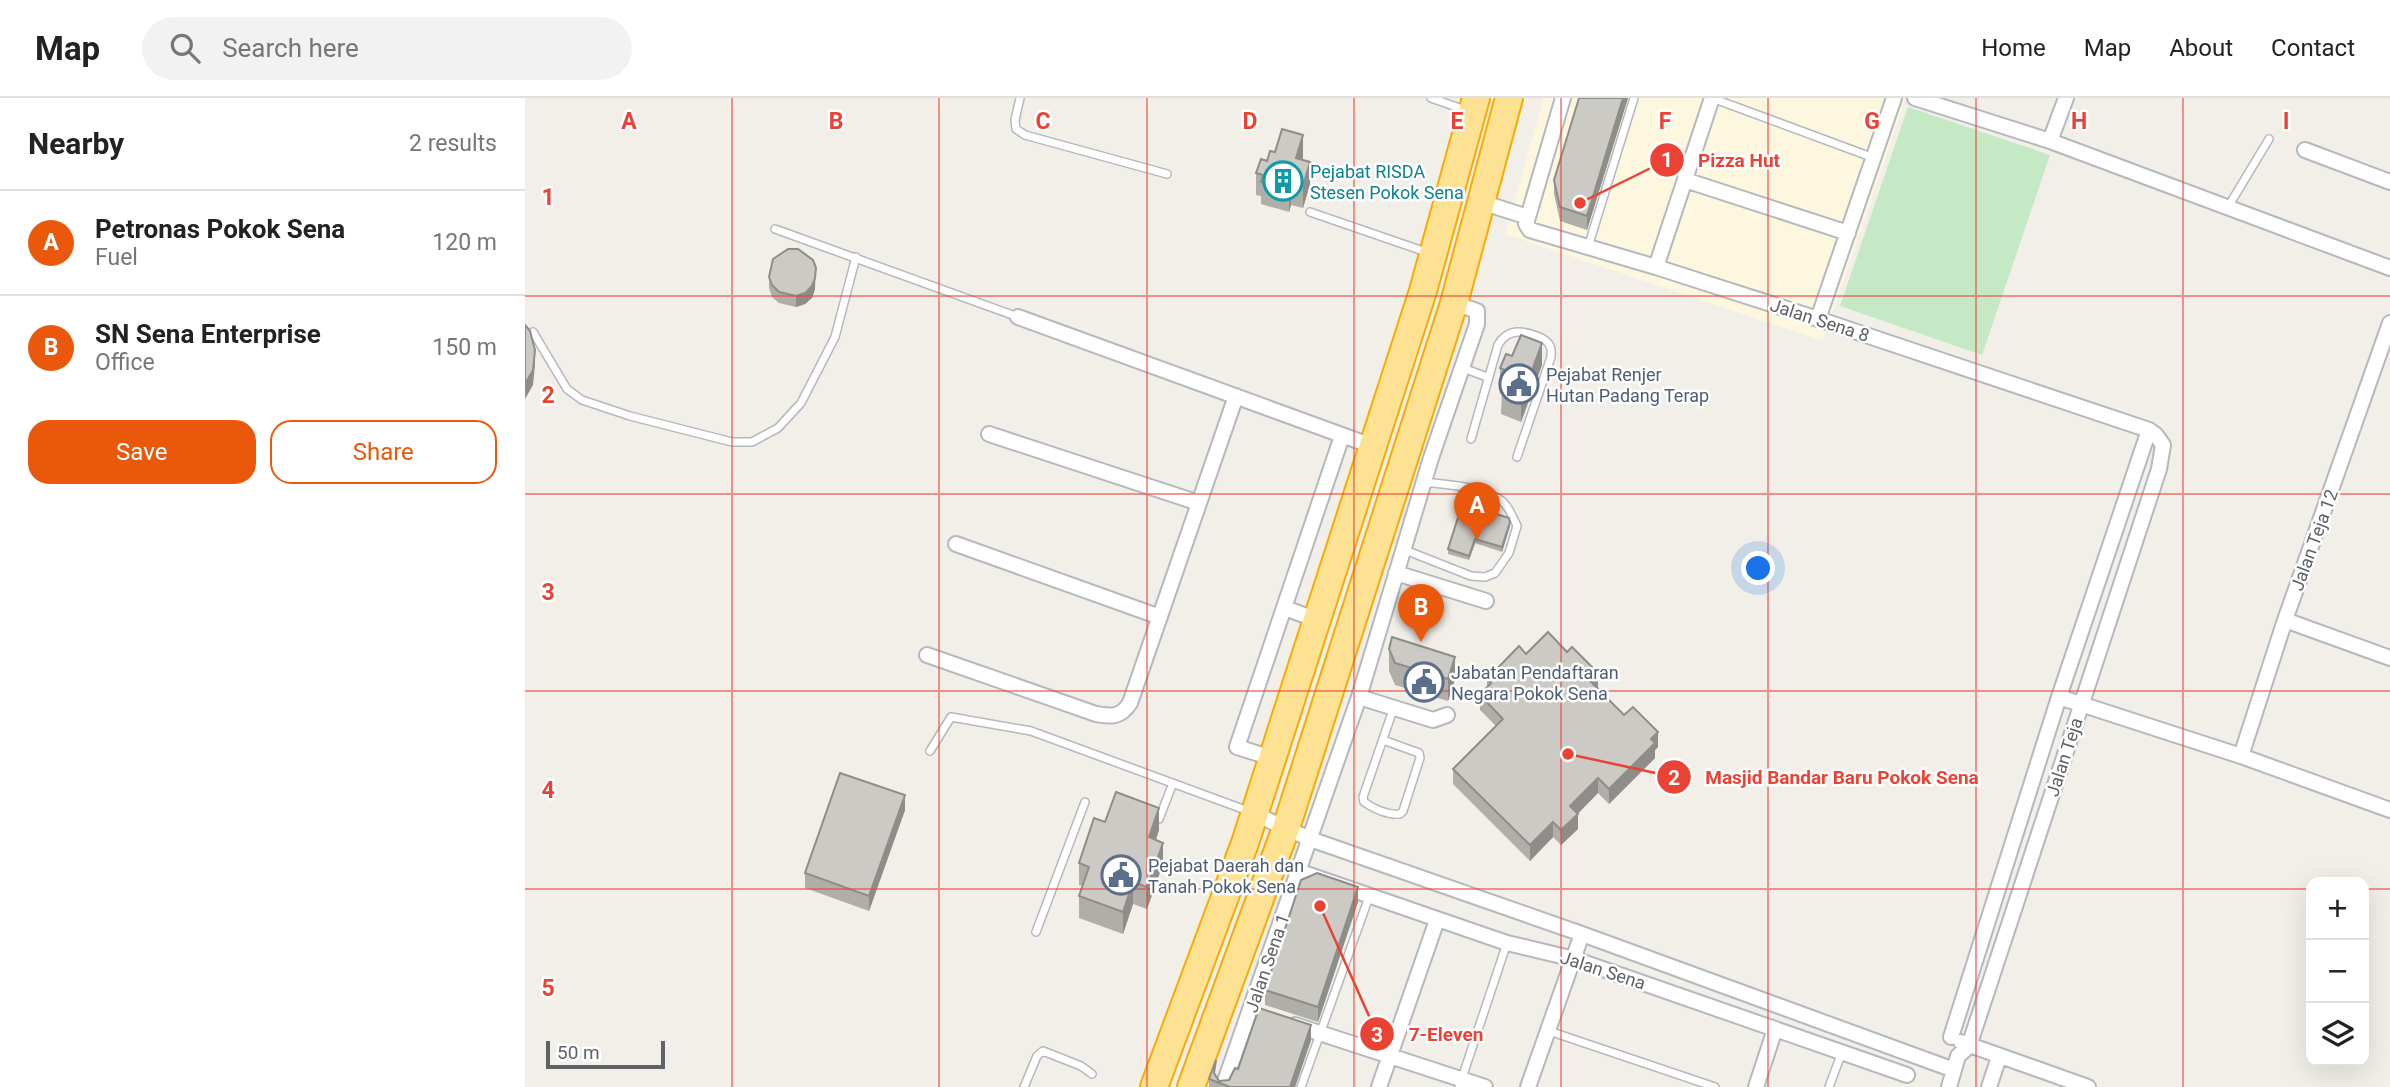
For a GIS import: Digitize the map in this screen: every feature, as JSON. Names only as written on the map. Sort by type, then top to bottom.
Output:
[{"type":"highway","points":[[1191,1087],[1298,834],[1376,541],[1454,303],[1509,98]]},
{"type":"highway","points":[[1154,1087],[1255,814],[1423,291],[1474,105]]},
{"type":"street","points":[[1481,201],[1528,217],[1563,98]]},
{"type":"street","points":[[1656,267],[1712,98]]},
{"type":"street","points":[[1818,319],[1894,98]]},
{"type":"street","points":[[1916,98],[2050,141],[2390,268]]},
{"type":"street","points":[[2050,141],[2066,98]]},
{"type":"street","points":[[2305,150],[2390,182]]},
{"type":"street","points":[[1685,180],[1848,233]]},
{"type":"street","name":"Jalan Sena 8","points":[[1528,217],[1526,224],[1530,230],[1818,319],[2149,430]]},
{"type":"street","points":[[1376,541],[1405,550],[1424,482],[1479,318],[1473,309],[1454,303]]},
{"type":"street","points":[[1019,317],[1372,446]]},
{"type":"street","name":"Jalan Teja 12","points":[[2241,757],[2285,620],[2390,323]]},
{"type":"street","points":[[927,655],[1096,713],[1111,717],[1119,715],[1130,703],[1236,396]]},
{"type":"street","name":"Jalan Teja","points":[[1948,1087],[1961,1057],[2082,705],[2159,468],[2164,449],[2161,440],[2149,430],[2059,697],[1951,1037],[1961,1057]]},
{"type":"street","points":[[989,434],[1199,503]]},
{"type":"street","points":[[1272,758],[1237,747],[1342,436]]},
{"type":"street","points":[[1397,475],[1424,482]]},
{"type":"street","points":[[956,544],[1160,617]]},
{"type":"street","name":"Jalan Sena 1","points":[[1223,1087],[1256,1012],[1299,871],[1298,834],[1359,697],[1405,550]]},
{"type":"street","points":[[1396,573],[1486,601]]},
{"type":"street","points":[[1285,608],[1317,620]]},
{"type":"street","points":[[2285,620],[2390,658]]},
{"type":"street","points":[[1359,697],[1433,720],[1447,716]]},
{"type":"street","points":[[2059,697],[2390,810]]},
{"type":"street","points":[[1255,814],[1298,834],[1914,1054],[1999,1057],[2065,1083],[2088,1087]]},
{"type":"street","name":"Jalan Sena","points":[[1299,871],[1507,943],[1574,959],[1842,1052],[1905,1081]]},
{"type":"street","points":[[1380,1087],[1437,920]]},
{"type":"street","points":[[1528,1087],[1583,934]]},
{"type":"street","points":[[1285,1021],[1391,1055],[1460,1083],[1485,1087]]},
{"type":"street","points":[[1756,1087],[1775,1029]]},
{"type":"street","points":[[1905,1081],[1914,1054]]},
{"type":"street","points":[[1989,1087],[1999,1057]]},
{"type":"lane","points":[[1020,98],[1015,120],[1016,130],[1025,135],[1167,174]]},
{"type":"lane","points":[[1431,98],[1474,105]]},
{"type":"lane","points":[[1588,247],[1634,98]]},
{"type":"lane","points":[[1712,98],[1874,158]]},
{"type":"lane","points":[[2227,208],[2269,139]]},
{"type":"lane","points":[[1310,212],[1433,254]]},
{"type":"lane","points":[[775,229],[1019,317]]},
{"type":"lane","points":[[533,332],[567,389],[582,400],[630,416],[731,442],[752,442],[778,428],[801,403],[835,337],[856,257]]},
{"type":"lane","points":[[1471,439],[1487,377],[1502,337],[1512,332],[1532,334],[1545,340],[1550,346],[1551,357],[1517,457]]},
{"type":"lane","points":[[1463,368],[1487,377]]},
{"type":"lane","points":[[1405,550],[1471,576],[1485,577],[1495,573],[1509,553],[1517,526],[1504,502],[1493,495],[1424,482]]},
{"type":"lane","points":[[1383,740],[1419,753],[1420,758],[1400,814],[1390,814],[1364,802],[1363,797],[1394,707]]},
{"type":"lane","points":[[930,751],[951,717],[1031,731],[1255,814]]},
{"type":"lane","points":[[1159,819],[1173,783]]},
{"type":"lane","points":[[1036,932],[1085,802]]},
{"type":"lane","points":[[1301,1087],[1369,897]]},
{"type":"lane","points":[[1460,1083],[1507,943]]},
{"type":"lane","points":[[1549,1031],[1715,1087]]},
{"type":"lane","points":[[1024,1087],[1037,1056],[1042,1051],[1081,1066],[1091,1074]]},
{"type":"lane","points":[[1829,1087],[1842,1052]]},
{"type":"shaded area","points":[[1544,98],[1906,98],[1823,341],[1505,234]]},
{"type":"green space","points":[[1908,107],[2050,155],[1982,355],[1840,306]]},
{"type":"building","points":[[1579,98],[1623,98],[1587,216],[1560,207],[1554,180]]},
{"type":"building","points":[[1282,129],[1303,135],[1296,158],[1310,162],[1303,186],[1291,183],[1289,190],[1261,182],[1263,175],[1256,173],[1261,159],[1267,161],[1270,151],[1275,152]]},
{"type":"building","points":[[788,249],[798,249],[813,260],[816,268],[812,286],[805,293],[796,296],[779,292],[769,277],[773,259]]},
{"type":"building","points":[[525,325],[530,331],[535,350],[533,370],[525,384]]},
{"type":"building","points":[[1521,335],[1542,343],[1521,400],[1501,392],[1509,372],[1500,368],[1506,354],[1512,356]]},
{"type":"building","points":[[1467,489],[1489,495],[1484,510],[1509,518],[1502,547],[1475,539],[1469,556],[1448,549]]},
{"type":"building","points":[[1548,632],[1567,652],[1572,647],[1598,673],[1590,681],[1624,715],[1633,707],[1658,732],[1651,739],[1655,743],[1609,789],[1598,778],[1570,806],[1578,814],[1561,830],[1553,822],[1530,845],[1453,769],[1503,719],[1480,695],[1491,683],[1487,679],[1519,646],[1526,654]]},
{"type":"building","points":[[1392,637],[1455,657],[1448,679],[1395,663],[1389,649]]},
{"type":"building","points":[[840,773],[905,795],[869,896],[805,873]]},
{"type":"building","name":"Pejabat Daerah dan Tanah Pokok Sena","points":[[1116,792],[1159,808],[1149,837],[1163,843],[1147,887],[1133,882],[1123,912],[1079,896],[1089,867],[1079,863],[1094,818],[1105,822]]},
{"type":"building","points":[[1317,873],[1358,887],[1318,1007],[1265,990],[1301,880]]},
{"type":"building","points":[[1259,1008],[1311,1025],[1290,1087],[1230,1087],[1209,1079],[1216,1060],[1214,1073],[1219,1081],[1229,1080],[1235,1068],[1238,1069]]},
{"type":"place","name":"Pejabat RISDA Stesen Pokok Sena","points":[[1283,181]]},
{"type":"place","name":"Pizza Hut","points":[[1580,203]]},
{"type":"place","name":"Pejabat Renjer Hutan Padang Terap","points":[[1519,384]]},
{"type":"place","name":"Petronas Pokok Sena","points":[[1477,540]]},
{"type":"place","name":"SN Sena Enterprise","points":[[1421,642]]},
{"type":"place","name":"Jabatan Pendaftaran Negara Pokok Sena","points":[[1424,682]]},
{"type":"place","name":"Masjid Bandar Baru Pokok Sena","points":[[1568,754]]},
{"type":"place","name":"Pejabat Daerah dan Tanah Pokok Sena","points":[[1121,875]]},
{"type":"place","name":"7-Eleven","points":[[1320,906]]}]
